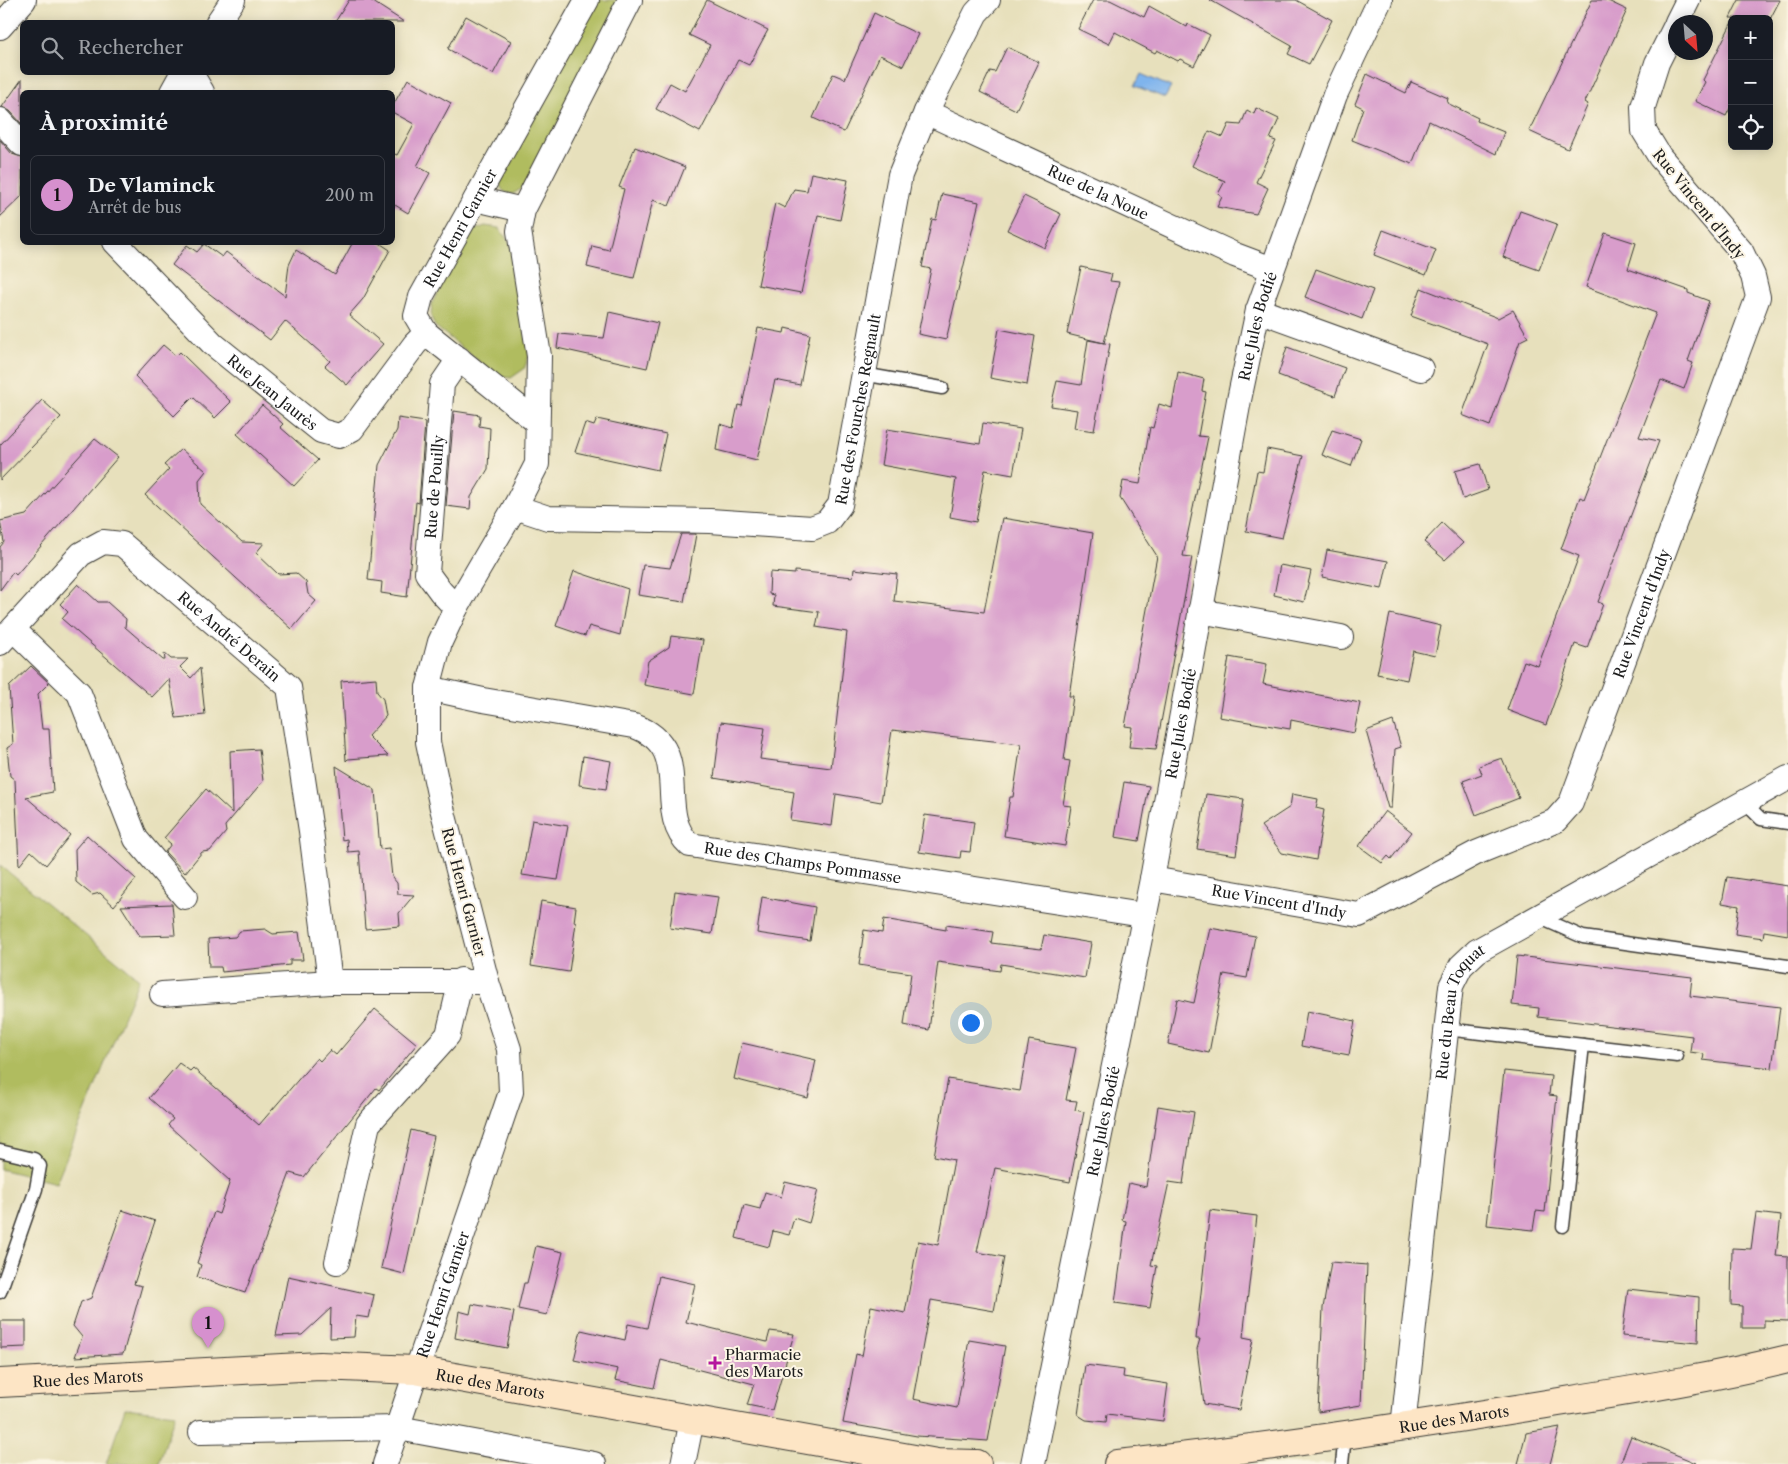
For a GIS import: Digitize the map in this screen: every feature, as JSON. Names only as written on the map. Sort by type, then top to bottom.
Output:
[{"type":"main road","name":"Rue des Marots","points":[[1118,1464],[1217,1453],[1403,1427],[1624,1392],[1788,1359]]},
{"type":"main road","name":"Rue des Marots","points":[[0,1383],[320,1366],[415,1370],[692,1420],[887,1459],[977,1464]]},
{"type":"street","points":[[0,26],[24,0]]},
{"type":"street","points":[[219,20],[233,0]]},
{"type":"street","name":"Rue Henri Garnier","points":[[537,422],[426,333],[416,316],[421,297],[587,0]]},
{"type":"street","name":"Rue Henri Garnier","points":[[385,1464],[415,1370],[511,1092],[509,1049],[487,982],[442,808],[428,742],[428,688],[440,642],[456,608],[515,507],[537,464],[539,356],[518,231],[523,210],[630,0]]},
{"type":"street","name":"Rue des Fourches Regnault","points":[[515,507],[548,518],[710,521],[812,528],[827,522],[840,505],[900,175],[926,112],[976,13],[988,0]]},
{"type":"street","name":"Rue Jules Bodié","points":[[1033,1464],[1152,879],[1200,611],[1258,310],[1335,95],[1380,0]]},
{"type":"street","name":"Rue Vincent d'Indy","points":[[1680,15],[1688,0]]},
{"type":"street","name":"Rue Vincent d'Indy","points":[[1152,879],[1359,915],[1476,853],[1555,821],[1571,803],[1758,297],[1753,276],[1741,251],[1660,157],[1644,131],[1643,106],[1657,63],[1668,40]]},
{"type":"street","points":[[173,90],[181,75]]},
{"type":"street","points":[[192,75],[201,90]]},
{"type":"street","name":"Rue de la Noue","points":[[926,112],[1226,251],[1272,269]]},
{"type":"street","points":[[0,120],[20,142]]},
{"type":"street","points":[[476,199],[523,210]]},
{"type":"street","name":"Rue Jean Jaurès","points":[[118,245],[213,344],[321,431],[339,436],[352,429],[415,344],[426,333]]},
{"type":"street","points":[[1258,310],[1421,369]]},
{"type":"street","name":"Rue de Pouilly","points":[[456,608],[427,573],[442,384],[458,359]]},
{"type":"street","name":"Rue André Derain","points":[[185,897],[136,838],[79,693],[7,636],[81,554],[103,542],[122,544],[289,687],[311,831],[330,982]]},
{"type":"street","points":[[1200,611],[1340,637]]},
{"type":"street","name":"Rue des Champs Pommasse","points":[[428,688],[483,700],[634,726],[650,732],[662,744],[668,756],[676,825],[682,838],[690,845],[1144,915]]},
{"type":"street","name":"Rue du Beau Toquat","points":[[1403,1427],[1451,986],[1461,966],[1477,950],[1788,778]]},
{"type":"street","points":[[337,1262],[368,1124],[448,1035],[461,980]]},
{"type":"street","points":[[162,994],[330,982],[461,980],[487,982]]},
{"type":"street","points":[[683,1464],[692,1420]]},
{"type":"street","points":[[201,1432],[398,1428],[594,1464]]},
{"type":"lane","points":[[863,374],[942,388]]},
{"type":"lane","points":[[1744,802],[1761,819],[1788,822]]},
{"type":"lane","points":[[1538,917],[1583,937],[1788,966]]},
{"type":"lane","points":[[1446,1029],[1677,1056]]},
{"type":"lane","points":[[1563,1226],[1583,1045]]},
{"type":"lane","points":[[0,1151],[34,1159],[40,1166],[36,1189],[0,1292]]},
{"type":"lane","points":[[1342,1464],[1345,1435]]},
{"type":"green space","points":[[595,0],[623,0],[524,187],[513,194],[505,192],[501,188],[500,182]]},
{"type":"green space","points":[[485,226],[499,228],[510,243],[529,356],[524,369],[511,378],[497,376],[435,326],[431,317],[432,303],[467,237],[472,231]]},
{"type":"green space","points":[[0,865],[139,979],[56,1183],[0,1169]]},
{"type":"green space","points":[[125,1408],[175,1414],[159,1464],[106,1464]]},
{"type":"water","points":[[1141,74],[1171,87],[1165,98],[1135,86]]},
{"type":"building","points":[[349,0],[370,0],[404,22],[395,22],[395,20],[336,20]]},
{"type":"building","points":[[707,0],[768,30],[749,65],[738,60],[700,132],[656,109],[670,83],[685,91],[710,45],[689,35]]},
{"type":"building","points":[[1093,0],[1110,0],[1144,17],[1149,6],[1187,27],[1188,24],[1210,35],[1194,66],[1180,59],[1178,61],[1157,50],[1155,53],[1115,32],[1109,44],[1078,29]]},
{"type":"building","points":[[1210,0],[1296,0],[1332,20],[1309,64],[1288,54],[1292,46]]},
{"type":"building","points":[[1592,0],[1606,0],[1627,10],[1585,102],[1588,104],[1568,149],[1529,131]]},
{"type":"building","points":[[1739,0],[1780,0],[1772,15],[1732,15]]},
{"type":"building","points":[[874,13],[918,34],[903,66],[880,55],[844,132],[813,118],[833,74],[845,79]]},
{"type":"building","points":[[466,16],[511,41],[493,74],[448,49]]},
{"type":"building","points":[[1728,30],[1728,112],[1726,116],[1695,101],[1705,82],[1703,80]]},
{"type":"building","points":[[1007,47],[1039,62],[1016,110],[980,92],[990,71],[995,72]]},
{"type":"building","points":[[1367,74],[1406,93],[1411,82],[1448,98],[1447,103],[1478,118],[1477,121],[1504,132],[1496,154],[1429,121],[1412,164],[1352,140],[1363,108],[1355,104]]},
{"type":"building","points":[[22,79],[20,122],[10,111],[2,107]]},
{"type":"building","points":[[408,79],[451,103],[417,166],[430,173],[408,213],[395,205],[395,154],[397,155],[414,124],[395,114],[395,102]]},
{"type":"building","points":[[1256,108],[1279,119],[1270,139],[1276,141],[1256,182],[1268,188],[1256,214],[1217,207],[1222,197],[1218,194],[1225,181],[1192,166],[1209,131],[1223,137],[1229,124],[1241,125],[1247,110],[1254,114]]},
{"type":"building","points":[[0,140],[12,154],[20,156],[20,198],[0,217]]},
{"type":"building","points":[[635,147],[685,167],[669,206],[653,200],[634,278],[587,267],[592,246],[609,250],[624,189],[619,187]]},
{"type":"building","points":[[811,173],[848,180],[840,220],[818,215],[801,293],[758,285],[775,203],[785,208],[794,189],[807,191]]},
{"type":"building","points":[[942,194],[979,202],[946,340],[918,334],[931,269],[922,267],[932,219],[936,220]]},
{"type":"building","points":[[1024,196],[1061,214],[1045,248],[1007,230]]},
{"type":"building","points":[[1520,211],[1557,224],[1539,270],[1503,257]]},
{"type":"building","points":[[1383,230],[1436,250],[1426,275],[1374,255]]},
{"type":"building","points":[[1605,233],[1636,243],[1628,269],[1688,290],[1688,293],[1709,301],[1688,361],[1693,363],[1684,389],[1661,380],[1639,437],[1659,441],[1598,602],[1603,604],[1587,648],[1575,644],[1546,725],[1507,710],[1524,661],[1538,666],[1579,556],[1561,549],[1580,497],[1584,499],[1656,313],[1586,287]]},
{"type":"building","points":[[187,245],[197,252],[205,245],[222,257],[226,252],[285,296],[289,265],[296,250],[335,275],[351,245],[382,245],[390,250],[363,299],[349,315],[383,344],[347,385],[325,366],[330,361],[285,321],[270,340],[172,265]]},
{"type":"building","points":[[1081,267],[1112,274],[1110,281],[1119,282],[1104,343],[1067,334]]},
{"type":"building","points":[[1316,269],[1373,290],[1362,319],[1305,297]]},
{"type":"building","points":[[1421,288],[1498,318],[1513,310],[1528,337],[1520,341],[1490,426],[1462,415],[1488,344],[1411,316]]},
{"type":"building","points":[[609,312],[658,323],[647,368],[557,348],[559,334],[604,338]]},
{"type":"building","points":[[758,328],[784,333],[785,328],[810,334],[800,385],[775,380],[757,460],[716,450],[720,424],[733,428],[738,405],[742,406]]},
{"type":"building","points":[[999,329],[1035,336],[1027,385],[990,378]]},
{"type":"building","points":[[1088,340],[1110,344],[1094,431],[1074,428],[1077,410],[1051,406],[1057,381],[1081,385]]},
{"type":"building","points":[[163,345],[176,356],[180,352],[231,402],[215,418],[193,397],[174,416],[135,376]]},
{"type":"building","points":[[1287,347],[1345,368],[1335,396],[1278,375]]},
{"type":"building","points":[[1178,372],[1204,379],[1202,391],[1206,392],[1198,436],[1208,437],[1183,556],[1192,557],[1156,749],[1129,747],[1132,727],[1125,726],[1157,556],[1120,498],[1123,481],[1140,484],[1150,427],[1153,428],[1159,404],[1172,408]]},
{"type":"building","points":[[42,400],[61,417],[0,480],[0,445]]},
{"type":"building","points":[[262,405],[283,424],[280,427],[318,460],[294,486],[237,434]]},
{"type":"building","points":[[454,411],[480,415],[479,426],[490,428],[488,469],[471,497],[470,509],[446,506]]},
{"type":"building","points":[[398,418],[425,422],[419,503],[416,502],[407,597],[381,593],[382,582],[368,580],[379,465],[397,430]]},
{"type":"building","points":[[597,419],[666,434],[658,470],[575,452],[585,423],[594,426]]},
{"type":"building","points":[[983,423],[1021,429],[1013,475],[985,470],[976,522],[950,517],[956,479],[881,465],[887,429],[980,444]]},
{"type":"building","points":[[1332,430],[1361,439],[1351,466],[1322,455]]},
{"type":"building","points":[[95,439],[118,457],[16,575],[13,572],[0,590],[0,547],[4,542],[0,521],[26,515]]},
{"type":"building","points":[[181,449],[206,471],[199,480],[200,504],[242,542],[264,543],[256,553],[278,574],[296,573],[306,582],[308,594],[316,601],[292,629],[145,495],[169,469],[164,465]]},
{"type":"building","points":[[1267,449],[1303,456],[1282,538],[1246,531],[1257,471],[1263,472]]},
{"type":"building","points":[[1480,464],[1488,490],[1463,499],[1455,471]]},
{"type":"building","points":[[1002,518],[1093,533],[1069,696],[1073,696],[1064,760],[1070,761],[1063,805],[1071,806],[1065,846],[1004,836],[1010,797],[1013,797],[1021,744],[892,730],[881,802],[836,794],[832,826],[790,820],[794,792],[714,778],[721,722],[765,728],[760,759],[831,768],[847,632],[816,627],[819,612],[773,606],[774,595],[769,594],[770,572],[795,574],[795,571],[853,577],[854,569],[897,574],[894,601],[984,612]]},
{"type":"building","points":[[1442,523],[1463,543],[1445,560],[1424,542]]},
{"type":"building","points":[[681,534],[696,534],[684,602],[638,595],[643,565],[670,568]]},
{"type":"building","points":[[1327,550],[1388,561],[1382,589],[1322,577]]},
{"type":"building","points":[[1280,565],[1311,571],[1304,602],[1274,595]]},
{"type":"building","points":[[574,571],[628,589],[620,635],[589,626],[585,636],[556,626]]},
{"type":"building","points":[[78,584],[98,602],[107,602],[126,619],[125,627],[163,660],[165,660],[164,653],[171,659],[188,659],[180,667],[191,678],[200,668],[205,715],[176,718],[169,679],[152,697],[62,619],[68,612],[60,604]]},
{"type":"building","points":[[1390,614],[1441,626],[1435,656],[1413,651],[1407,680],[1377,674]]},
{"type":"building","points":[[671,636],[703,640],[694,694],[644,685],[648,661],[669,647]]},
{"type":"building","points":[[1229,657],[1267,664],[1263,684],[1360,703],[1354,733],[1291,720],[1290,729],[1219,717]]},
{"type":"building","points":[[31,666],[49,683],[38,694],[42,729],[49,729],[53,792],[26,797],[70,835],[46,865],[31,851],[19,866],[15,780],[10,776],[7,748],[13,744],[9,687]]},
{"type":"building","points":[[376,678],[377,692],[383,699],[386,716],[368,736],[388,756],[348,759],[346,761],[341,681]]},
{"type":"building","points":[[1393,721],[1401,747],[1395,749],[1391,808],[1388,808],[1366,731]]},
{"type":"building","points":[[259,749],[263,781],[225,826],[226,832],[210,851],[202,852],[185,873],[165,852],[171,844],[164,838],[206,789],[232,813],[230,751]]},
{"type":"building","points":[[583,756],[611,761],[606,789],[579,785]]},
{"type":"building","points":[[1502,758],[1519,798],[1476,815],[1463,781],[1482,774],[1479,766]]},
{"type":"building","points":[[336,766],[375,790],[380,849],[389,848],[392,877],[397,883],[398,894],[414,895],[399,913],[400,926],[365,929],[359,851],[348,852],[347,839],[342,840]]},
{"type":"building","points":[[1124,782],[1149,786],[1139,841],[1115,837]]},
{"type":"building","points":[[1206,794],[1244,799],[1236,855],[1197,849]]},
{"type":"building","points":[[1292,794],[1318,799],[1316,808],[1324,810],[1316,860],[1282,853],[1261,826],[1290,807]]},
{"type":"building","points":[[1385,811],[1412,832],[1391,859],[1388,856],[1382,863],[1359,846]]},
{"type":"building","points":[[925,815],[974,822],[970,852],[961,851],[960,858],[919,852]]},
{"type":"building","points":[[532,820],[568,826],[558,880],[522,875]]},
{"type":"building","points":[[87,835],[136,879],[114,906],[100,893],[92,895],[76,882],[75,849]]},
{"type":"building","points":[[1727,877],[1788,886],[1788,935],[1764,931],[1763,938],[1735,934],[1739,906],[1722,903]]},
{"type":"building","points":[[675,891],[718,897],[712,934],[670,928]]},
{"type":"building","points":[[762,897],[815,907],[810,941],[757,933]]},
{"type":"building","points":[[541,901],[576,907],[574,922],[576,923],[569,972],[531,966]]},
{"type":"building","points":[[172,904],[175,935],[140,936],[121,906]]},
{"type":"building","points":[[884,919],[946,930],[946,925],[993,932],[991,943],[1041,949],[1044,935],[1091,943],[1085,978],[1001,964],[1000,971],[938,962],[929,1030],[904,1025],[911,973],[859,965],[864,930],[882,933]]},
{"type":"building","points":[[1210,928],[1255,936],[1247,978],[1224,974],[1209,1053],[1168,1044],[1177,999],[1194,1003]]},
{"type":"building","points":[[265,929],[273,934],[299,932],[303,960],[290,960],[290,965],[222,972],[221,967],[209,967],[208,939],[235,937],[240,931]]},
{"type":"building","points":[[1517,956],[1692,977],[1690,996],[1780,1007],[1772,1068],[1703,1060],[1704,1054],[1690,1052],[1692,1036],[1538,1017],[1539,1008],[1512,1005]]},
{"type":"building","points":[[375,1009],[417,1044],[379,1090],[376,1088],[304,1177],[290,1173],[245,1293],[197,1277],[201,1265],[197,1263],[214,1212],[219,1214],[230,1181],[168,1125],[173,1119],[149,1098],[179,1063],[190,1071],[193,1068],[259,1125],[317,1058],[320,1061],[330,1050],[336,1055]]},
{"type":"building","points":[[1307,1011],[1355,1021],[1349,1055],[1301,1046]]},
{"type":"building","points":[[1029,1040],[1076,1048],[1066,1100],[1077,1101],[1075,1110],[1084,1112],[1070,1182],[995,1168],[977,1252],[1004,1257],[994,1311],[931,1300],[913,1399],[957,1408],[969,1340],[1005,1346],[988,1441],[917,1436],[843,1423],[856,1354],[862,1356],[871,1306],[905,1313],[918,1241],[938,1245],[954,1160],[934,1156],[948,1079],[1020,1091]]},
{"type":"building","points":[[742,1043],[816,1060],[808,1098],[734,1079]]},
{"type":"building","points":[[1504,1071],[1551,1076],[1549,1095],[1557,1096],[1545,1212],[1536,1211],[1533,1230],[1487,1225]]},
{"type":"building","points":[[1158,1106],[1194,1112],[1183,1184],[1169,1182],[1151,1265],[1157,1266],[1150,1308],[1115,1303],[1126,1221],[1122,1220],[1129,1183],[1146,1187]]},
{"type":"building","points":[[411,1130],[434,1136],[404,1274],[381,1268]]},
{"type":"building","points":[[785,1182],[818,1190],[809,1223],[794,1218],[789,1235],[773,1231],[769,1247],[736,1238],[744,1205],[760,1209],[765,1192],[781,1197]]},
{"type":"building","points":[[122,1210],[155,1221],[134,1284],[142,1286],[123,1354],[75,1357],[82,1337],[73,1326],[81,1302],[91,1298]]},
{"type":"building","points":[[1210,1210],[1257,1216],[1243,1337],[1253,1339],[1239,1410],[1204,1404],[1197,1349],[1200,1339],[1196,1339]]},
{"type":"building","points":[[1756,1213],[1781,1216],[1776,1256],[1788,1257],[1788,1321],[1764,1320],[1764,1328],[1742,1328],[1742,1306],[1731,1305],[1732,1248],[1751,1249]]},
{"type":"building","points":[[536,1246],[563,1252],[547,1315],[518,1309],[524,1283],[527,1283]]},
{"type":"building","points":[[1331,1262],[1367,1265],[1361,1405],[1318,1412],[1323,1308]]},
{"type":"building","points":[[288,1276],[374,1295],[369,1318],[356,1316],[354,1337],[330,1338],[331,1308],[302,1335],[276,1336]]},
{"type":"building","points":[[659,1276],[695,1284],[686,1322],[767,1342],[770,1331],[794,1334],[772,1410],[747,1405],[754,1384],[661,1360],[654,1388],[615,1380],[618,1369],[574,1360],[581,1330],[625,1340],[628,1324],[647,1328]]},
{"type":"building","points":[[1628,1289],[1699,1297],[1698,1343],[1622,1336]]},
{"type":"building","points":[[472,1304],[514,1312],[507,1348],[455,1338],[459,1311],[470,1314]]},
{"type":"building","points":[[1,1321],[26,1321],[26,1347],[1,1348]]},
{"type":"building","points":[[1085,1365],[1124,1370],[1123,1377],[1168,1384],[1163,1421],[1107,1414],[1106,1422],[1086,1420],[1078,1415]]},
{"type":"building","points":[[1560,1427],[1550,1464],[1518,1464],[1526,1433]]},
{"type":"building","points":[[1631,1436],[1696,1463],[1696,1464],[1620,1464]]},
{"type":"place","name":"De Vlaminck","points":[[208,1348]]},
{"type":"place","name":"Pharmacie des Marots","points":[[715,1363]]}]
